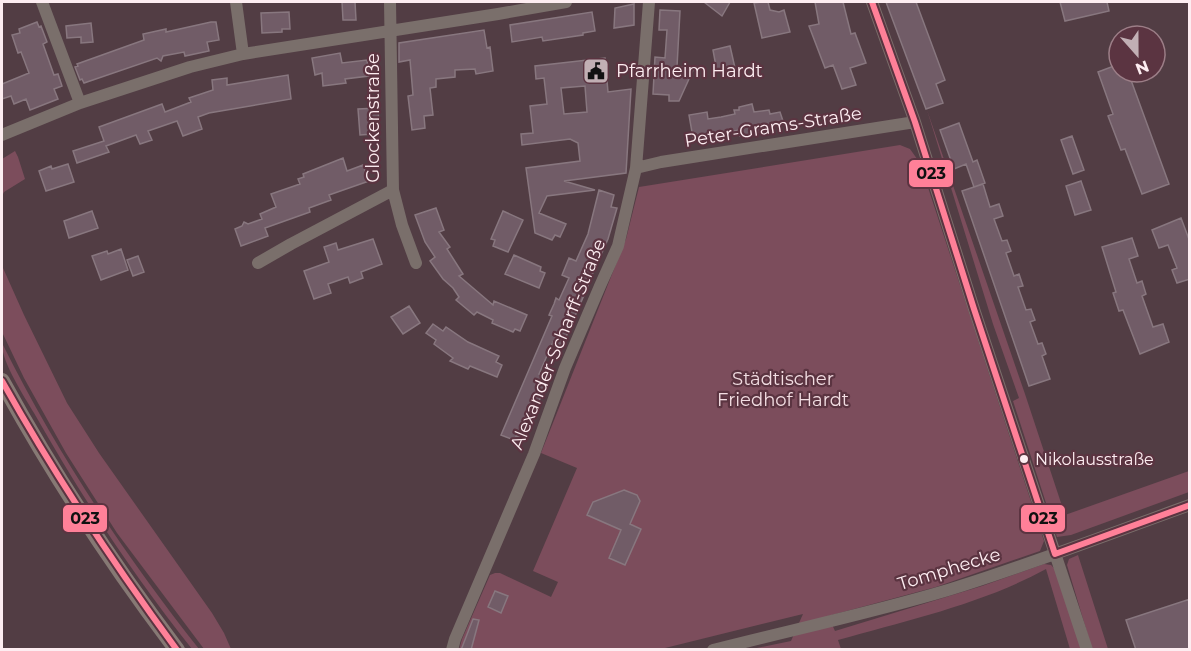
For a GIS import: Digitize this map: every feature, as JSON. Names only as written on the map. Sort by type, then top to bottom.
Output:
[{"type":"main road","points":[[2,381],[27,428],[79,510],[177,650]]},
{"type":"street","points":[[236,2],[243,54]]},
{"type":"street","name":"Glockenstraße","points":[[258,263],[393,190],[390,2]]},
{"type":"street","points":[[2,135],[80,103],[189,67],[243,54],[566,2]]},
{"type":"street","name":"Alexander-Scharff-Straße","points":[[452,650],[485,565],[534,454],[565,369],[618,246],[636,168],[649,2]]},
{"type":"street","points":[[872,2],[915,122],[974,309],[1087,650]]},
{"type":"street","points":[[44,7],[80,103]]},
{"type":"street","name":"Peter-Grams-Straße","points":[[636,168],[661,162],[915,122]]},
{"type":"street","points":[[393,190],[402,225],[416,263]]},
{"type":"street","name":"Tomphecke","points":[[713,650],[947,590],[1190,505]]},
{"type":"green space","points":[[927,110],[1065,515],[1189,471],[1189,492],[1071,535],[1057,537],[1013,401],[1019,398],[993,324]]},
{"type":"green space","name":"Städtischer Friedhof Hardt","points":[[900,145],[910,149],[920,163],[1044,541],[1040,551],[936,587],[828,616],[835,631],[982,586],[1044,564],[1051,565],[1056,570],[1081,649],[1070,649],[1046,569],[971,602],[838,640],[841,649],[752,649],[791,641],[803,614],[661,649],[459,650],[490,575],[500,573],[551,597],[558,582],[533,571],[577,468],[541,453],[626,239],[639,187]]},
{"type":"green space","points":[[15,151],[25,179],[4,192],[2,196],[2,159]]},
{"type":"green space","points":[[2,260],[3,268],[24,315],[67,403],[99,453],[212,613],[231,649],[204,649],[117,533],[66,453],[24,378],[2,332]]},
{"type":"green space","points":[[2,343],[68,463],[144,576],[199,649],[192,649],[170,621],[128,564],[89,505],[14,378],[5,359]]},
{"type":"green space","points":[[1078,555],[1108,649],[1092,649],[1067,565],[1069,559]]},
{"type":"building","points":[[342,2],[355,2],[356,20],[343,20]]},
{"type":"building","points":[[704,2],[730,2],[722,16]]},
{"type":"building","points":[[768,2],[770,10],[779,12],[784,10],[790,32],[762,38],[754,3]]},
{"type":"building","points":[[815,2],[843,2],[851,34],[855,33],[866,63],[850,68],[856,85],[842,89],[833,65],[825,68],[809,26],[819,24]]},
{"type":"building","points":[[886,2],[916,2],[945,80],[936,84],[943,103],[926,109]]},
{"type":"building","points":[[1060,2],[1107,2],[1109,11],[1065,21]]},
{"type":"building","points":[[634,4],[634,25],[614,28],[615,8]]},
{"type":"building","points":[[660,10],[680,11],[677,67],[694,68],[679,101],[669,101],[669,95],[653,94],[655,57],[665,58],[667,30],[659,30]]},
{"type":"building","points":[[289,12],[290,29],[282,29],[282,32],[262,33],[261,13]]},
{"type":"building","points":[[592,12],[595,31],[543,41],[542,37],[512,42],[510,25]]},
{"type":"building","points":[[37,22],[47,42],[43,44],[54,75],[58,74],[62,86],[54,89],[58,99],[30,110],[26,99],[14,104],[11,96],[2,99],[2,84],[29,73],[21,52],[18,53],[12,35],[20,33],[19,29]]},
{"type":"building","points":[[216,22],[219,40],[207,42],[209,51],[185,56],[184,52],[163,56],[161,61],[157,58],[84,83],[82,79],[80,80],[75,67],[78,66],[77,64],[144,40],[143,34],[166,29],[166,32]]},
{"type":"building","points":[[91,23],[93,42],[81,43],[81,37],[67,38],[66,26]]},
{"type":"building","points":[[484,30],[487,48],[490,47],[493,71],[476,74],[475,69],[455,70],[455,77],[436,79],[436,87],[430,88],[433,115],[424,116],[425,128],[412,130],[408,96],[413,95],[410,60],[399,62],[399,43]]},
{"type":"building","points":[[730,46],[735,68],[717,72],[713,50]]},
{"type":"building","points":[[340,53],[342,63],[367,60],[369,76],[345,79],[346,83],[323,86],[322,73],[315,75],[312,58]]},
{"type":"building","points":[[605,58],[608,92],[631,89],[626,173],[564,181],[595,190],[547,196],[539,213],[566,224],[560,237],[555,235],[552,240],[535,233],[526,168],[580,161],[578,143],[570,139],[522,145],[521,134],[533,133],[530,106],[547,104],[544,78],[536,79],[535,66]],"holes":[[[585,86],[587,112],[564,114],[561,88]]]},
{"type":"building","points":[[1107,69],[1107,84],[1132,84],[1169,184],[1142,194],[1125,149],[1121,150],[1108,116],[1113,114],[1098,72]]},
{"type":"building","points":[[288,75],[291,99],[209,113],[198,117],[202,129],[183,136],[177,121],[148,131],[152,140],[140,144],[136,135],[106,146],[109,152],[77,163],[73,151],[104,141],[99,127],[162,104],[165,112],[191,102],[189,98],[213,90],[212,80],[227,78],[227,85]]},
{"type":"building","points":[[752,104],[754,112],[769,110],[770,114],[780,112],[784,124],[762,128],[763,132],[740,136],[739,130],[693,138],[689,115],[707,112],[708,119],[721,117],[735,114],[734,110],[739,110],[739,107]]},
{"type":"building","points":[[378,108],[379,126],[372,127],[373,134],[360,135],[358,109]]},
{"type":"building","points":[[959,123],[973,162],[977,160],[985,183],[974,187],[966,164],[954,169],[940,130]]},
{"type":"building","points":[[1072,136],[1084,170],[1073,174],[1061,140]]},
{"type":"building","points":[[343,158],[347,171],[363,165],[369,181],[329,195],[331,200],[309,208],[310,212],[265,228],[268,236],[241,246],[235,229],[242,226],[244,222],[248,224],[262,219],[260,214],[276,207],[271,194],[300,184],[298,179],[304,177],[303,174]]},
{"type":"building","points":[[68,164],[74,182],[46,191],[39,171],[51,166],[52,169]]},
{"type":"building","points":[[1081,181],[1091,210],[1075,215],[1066,186]]},
{"type":"building","points":[[983,184],[990,207],[999,204],[1003,216],[994,219],[1002,241],[1007,240],[1011,251],[1006,253],[1014,276],[1019,274],[1023,286],[1018,287],[1026,310],[1031,309],[1035,320],[1030,322],[1038,344],[1042,343],[1046,354],[1042,356],[1050,379],[1029,386],[962,191]]},
{"type":"building","points":[[599,190],[614,195],[611,207],[617,208],[608,239],[562,346],[553,342],[539,374],[549,378],[523,438],[517,435],[514,440],[501,435],[552,316],[549,315],[556,298],[559,300],[569,278],[562,275],[569,258],[576,261],[588,234]]},
{"type":"building","points":[[436,208],[444,230],[439,232],[450,247],[447,249],[463,274],[459,276],[493,305],[494,301],[527,315],[520,331],[515,329],[513,332],[492,323],[493,320],[477,312],[474,315],[456,300],[459,297],[453,288],[430,261],[435,257],[425,242],[415,215]]},
{"type":"building","points":[[92,211],[98,228],[69,238],[64,221]]},
{"type":"building","points":[[503,211],[523,220],[508,252],[493,246],[495,240],[491,239]]},
{"type":"building","points":[[1181,218],[1190,242],[1190,279],[1177,283],[1172,270],[1177,268],[1168,245],[1159,248],[1152,230]]},
{"type":"building","points":[[1132,238],[1138,256],[1129,259],[1137,283],[1142,281],[1146,294],[1142,296],[1153,327],[1163,324],[1169,342],[1140,354],[1123,310],[1119,311],[1113,293],[1116,292],[1102,247]]},
{"type":"building","points":[[373,239],[382,264],[361,272],[363,278],[350,283],[348,277],[328,284],[331,293],[314,299],[304,271],[329,262],[324,247],[336,243],[338,250]]},
{"type":"building","points":[[121,249],[128,270],[101,280],[92,256],[107,251],[108,254]]},
{"type":"building","points":[[514,255],[541,267],[540,271],[545,273],[539,288],[505,274]]},
{"type":"building","points":[[138,256],[144,272],[133,276],[127,260]]},
{"type":"building","points":[[409,306],[420,323],[403,334],[391,317]]},
{"type":"building","points":[[433,324],[443,331],[446,327],[468,342],[499,356],[496,362],[502,365],[497,377],[450,361],[453,358],[434,344],[436,340],[426,333]]},
{"type":"building","points":[[624,490],[637,495],[640,501],[630,524],[641,529],[625,565],[609,558],[621,530],[587,515],[593,502]]},
{"type":"building","points":[[495,591],[508,596],[501,613],[488,607]]},
{"type":"building","points":[[1190,599],[1190,650],[1136,650],[1126,620]]},
{"type":"building","points":[[473,619],[479,620],[471,650],[461,650]]},
{"type":"transit line","name":"023","points":[[872,2],[915,122],[1055,554],[1190,505]]},
{"type":"transit line","name":"023","points":[[2,381],[85,518],[177,650]]},
{"type":"place","name":"Pfarrheim Hardt","points":[[596,71]]},
{"type":"place","name":"Nikolausstraße","points":[[1024,459]]}]
